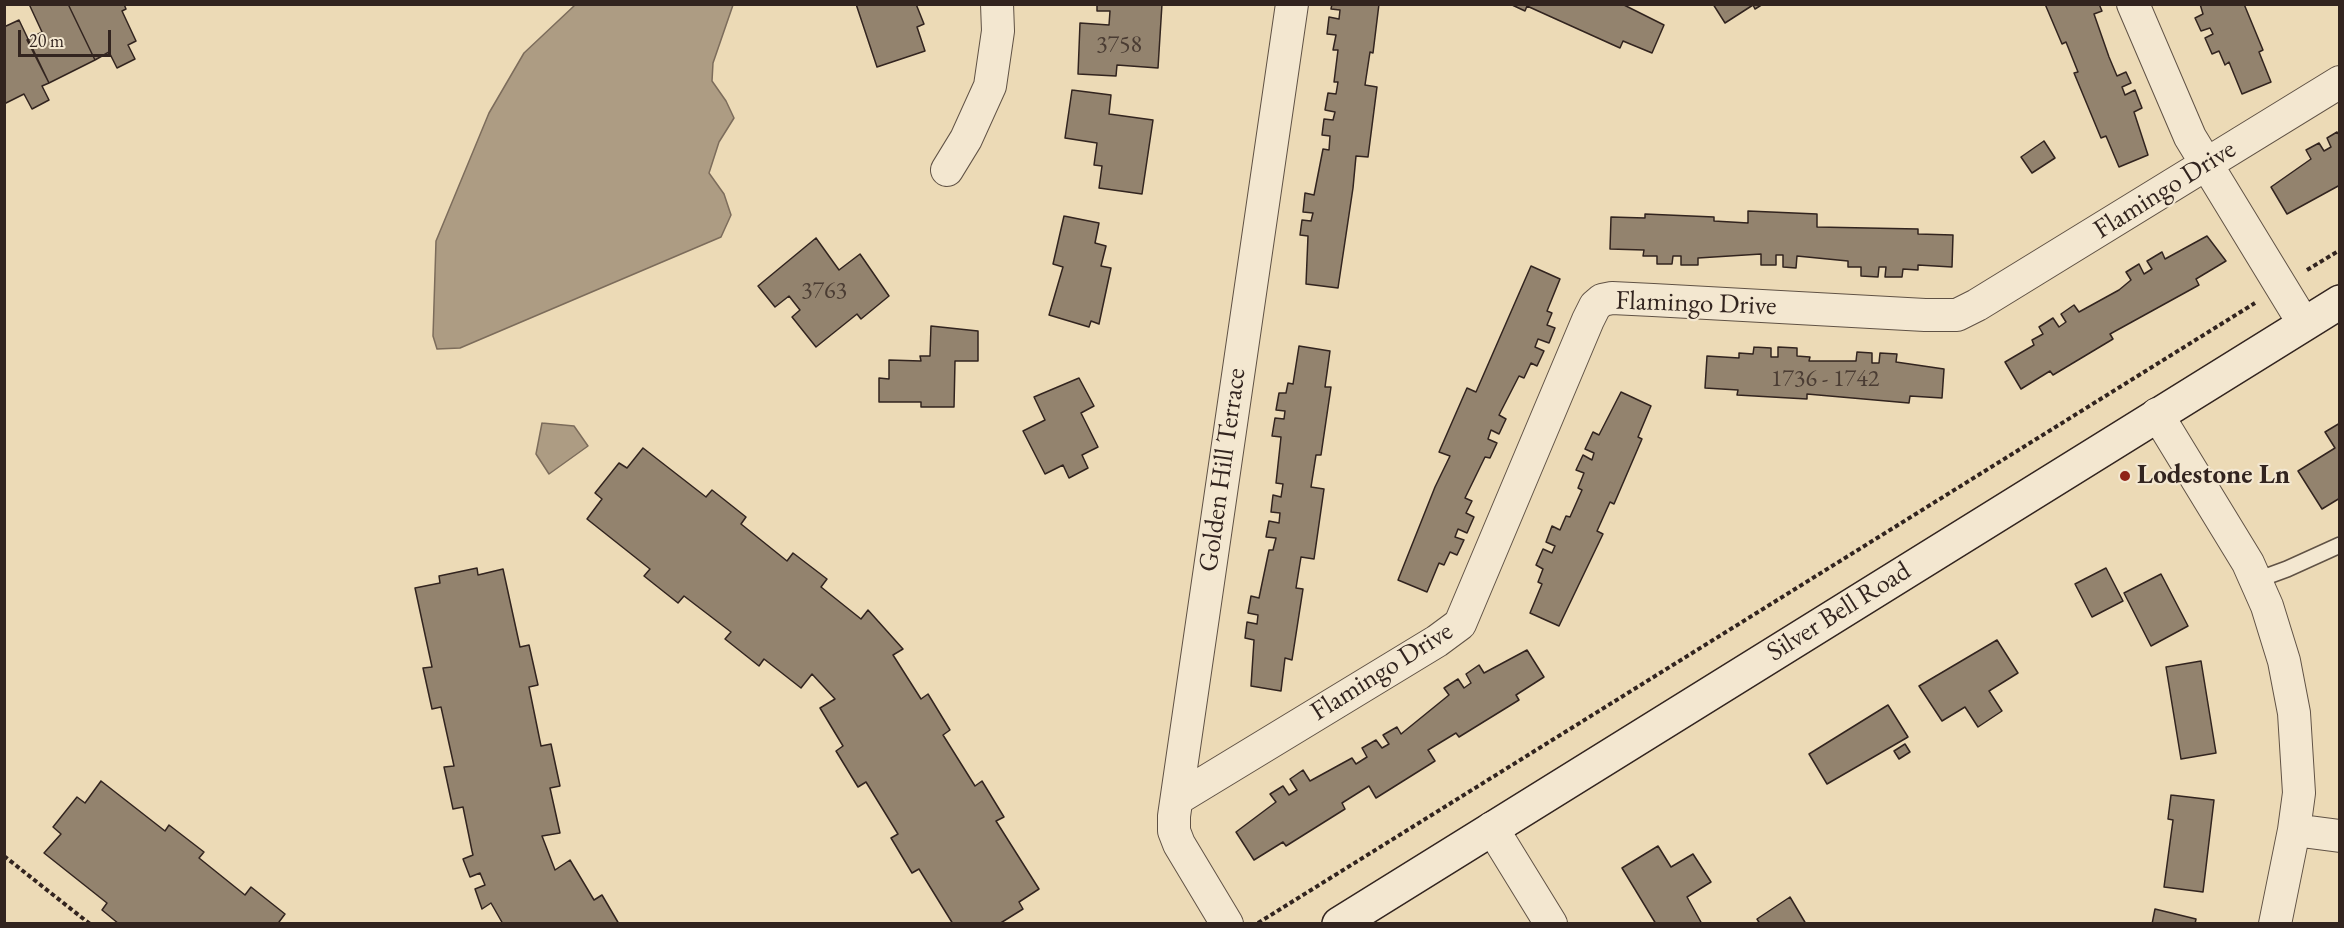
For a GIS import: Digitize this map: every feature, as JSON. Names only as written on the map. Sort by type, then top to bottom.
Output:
[{"type":"street","points":[[947,170],[966,139],[990,86],[998,31],[997,4]]},
{"type":"street","name":"Golden Hill Terrace","points":[[1227,924],[1175,837],[1174,816],[1292,4]]},
{"type":"street","points":[[2133,4],[2174,102],[2207,165],[2304,324]]},
{"type":"street","name":"Flamingo Drive","points":[[1177,799],[1437,641],[1460,624],[1588,320],[1595,306],[1602,300],[1642,299],[1957,315],[1977,305],[2340,82]]},
{"type":"street","name":"Silver Bell Road","points":[[1339,924],[2340,302]]},
{"type":"street","points":[[2157,414],[2224,521],[2257,580],[2284,661],[2294,713],[2299,793],[2275,924]]},
{"type":"street","points":[[1492,828],[1551,924]]},
{"type":"street","points":[[2294,830],[2340,836]]},
{"type":"lane","points":[[2257,580],[2287,569],[2340,544]]},
{"type":"path","points":[[1257,924],[2340,250]]},
{"type":"path","points":[[4,856],[90,924]]},
{"type":"shaded area","points":[[575,5],[733,5],[713,63],[712,81],[726,101],[734,118],[719,142],[709,173],[724,194],[731,215],[721,237],[460,348],[437,349],[433,336],[436,241],[489,113],[524,53]]},
{"type":"shaded area","points":[[542,423],[574,426],[588,446],[549,474],[536,454]]},
{"type":"building","points":[[29,4],[68,4],[95,60],[49,83],[27,40],[42,32]]},
{"type":"building","points":[[68,4],[124,4],[126,9],[122,11],[136,41],[128,45],[135,59],[117,68],[109,52],[95,60]]},
{"type":"building","points":[[856,4],[916,4],[924,24],[917,27],[925,51],[877,67]]},
{"type":"building","points":[[1097,4],[1162,4],[1158,68],[1117,65],[1116,76],[1078,74],[1080,23],[1109,25],[1110,11],[1097,11]]},
{"type":"building","points":[[1332,4],[1379,4],[1373,53],[1370,52],[1365,85],[1377,87],[1368,157],[1356,156],[1338,288],[1306,284],[1308,236],[1300,235],[1302,220],[1311,221],[1313,213],[1303,212],[1305,193],[1314,195],[1323,149],[1329,150],[1330,136],[1322,135],[1324,119],[1333,120],[1335,112],[1325,110],[1328,93],[1336,94],[1338,82],[1334,82],[1338,50],[1333,50],[1336,35],[1327,34],[1329,17],[1339,19],[1340,10],[1331,9]]},
{"type":"building","points":[[1510,4],[1622,4],[1664,25],[1652,53],[1623,41],[1620,48],[1527,6],[1525,11]]},
{"type":"building","points":[[1713,4],[1763,4],[1755,9],[1753,5],[1725,23]]},
{"type":"building","points":[[2045,4],[2099,4],[2102,11],[2094,14],[2109,57],[2117,76],[2126,72],[2131,83],[2122,87],[2125,95],[2135,90],[2142,108],[2134,112],[2148,155],[2119,167],[2106,136],[2101,138],[2074,73],[2078,72],[2066,42],[2062,44]]},
{"type":"building","points":[[2200,4],[2244,4],[2263,50],[2259,52],[2271,82],[2242,94],[2229,62],[2225,65],[2219,51],[2212,54],[2205,38],[2213,34],[2210,28],[2201,31],[2195,18],[2203,14]]},
{"type":"building","points":[[19,20],[49,83],[42,86],[49,100],[32,109],[24,94],[4,104],[4,27]]},
{"type":"building","points":[[1072,90],[1111,95],[1109,114],[1153,120],[1142,194],[1099,188],[1102,166],[1094,165],[1097,143],[1065,138]]},
{"type":"building","points":[[2337,132],[2340,136],[2340,185],[2287,214],[2271,187],[2311,159],[2306,150],[2319,143],[2324,151],[2331,147],[2327,138]]},
{"type":"building","points":[[2044,141],[2055,158],[2032,173],[2021,157]]},
{"type":"building","points":[[1748,211],[1817,214],[1817,227],[1918,229],[1918,234],[1953,235],[1952,267],[1918,265],[1918,270],[1903,269],[1902,277],[1885,277],[1886,267],[1879,267],[1878,277],[1861,276],[1861,267],[1848,267],[1848,261],[1797,256],[1796,268],[1783,267],[1783,255],[1776,255],[1776,265],[1761,265],[1761,254],[1698,258],[1698,265],[1681,265],[1681,256],[1673,256],[1672,264],[1657,264],[1657,256],[1643,256],[1644,250],[1610,249],[1611,217],[1645,218],[1645,214],[1714,217],[1714,221],[1748,223]]},
{"type":"building","points":[[1064,216],[1099,223],[1095,243],[1106,246],[1101,266],[1111,268],[1099,324],[1091,321],[1089,327],[1049,315],[1063,267],[1053,264]]},
{"type":"building","points":[[2207,236],[2226,261],[2196,279],[2199,285],[2110,334],[2113,339],[2053,375],[2050,371],[2021,389],[2005,362],[2034,345],[2032,340],[2043,334],[2039,327],[2053,318],[2059,327],[2066,322],[2061,314],[2074,305],[2079,312],[2119,290],[2131,280],[2126,272],[2139,264],[2144,274],[2152,269],[2147,261],[2162,252],[2165,259]]},
{"type":"building","points":[[816,238],[839,270],[860,254],[889,296],[861,319],[857,314],[816,347],[792,317],[800,310],[789,296],[775,307],[758,286]]},
{"type":"building","points":[[1531,266],[1560,279],[1547,311],[1552,313],[1547,325],[1555,328],[1549,343],[1538,339],[1535,347],[1544,351],[1537,366],[1531,363],[1524,378],[1519,376],[1499,415],[1506,419],[1499,434],[1491,430],[1488,439],[1497,443],[1490,458],[1485,457],[1465,498],[1472,501],[1466,513],[1474,517],[1467,533],[1458,529],[1455,537],[1464,540],[1457,555],[1450,552],[1444,565],[1439,563],[1427,592],[1398,580],[1435,487],[1450,456],[1439,452],[1467,388],[1476,392]]},
{"type":"building","points":[[931,326],[978,331],[978,361],[955,361],[954,407],[921,407],[921,402],[879,402],[879,378],[889,379],[889,360],[921,361],[920,356],[930,356]]},
{"type":"building","points":[[1299,346],[1330,351],[1325,387],[1331,387],[1321,455],[1316,455],[1311,487],[1324,489],[1314,559],[1301,557],[1296,588],[1303,589],[1292,660],[1285,658],[1281,691],[1251,686],[1254,640],[1245,638],[1247,622],[1257,624],[1258,615],[1248,613],[1251,596],[1259,598],[1269,550],[1273,550],[1276,538],[1266,537],[1269,521],[1279,523],[1280,513],[1271,512],[1273,495],[1281,497],[1283,484],[1276,483],[1281,437],[1272,436],[1275,418],[1284,419],[1285,411],[1276,410],[1279,393],[1286,393],[1288,383],[1293,384]]},
{"type":"building","points":[[1754,347],[1771,348],[1771,357],[1778,357],[1778,347],[1797,348],[1797,356],[1810,357],[1809,361],[1856,361],[1857,352],[1872,353],[1872,363],[1879,363],[1880,353],[1897,354],[1896,362],[1944,369],[1942,398],[1910,396],[1909,403],[1807,394],[1807,399],[1737,395],[1738,390],[1705,388],[1707,356],[1739,358],[1739,353],[1753,354]]},
{"type":"building","points":[[1079,378],[1094,406],[1081,413],[1098,447],[1082,455],[1088,468],[1069,478],[1063,465],[1045,474],[1023,431],[1045,420],[1034,397]]},
{"type":"building","points":[[1621,392],[1651,406],[1638,437],[1642,439],[1614,504],[1610,502],[1597,531],[1603,534],[1559,626],[1530,613],[1542,584],[1538,582],[1543,569],[1536,565],[1543,549],[1552,553],[1555,546],[1546,542],[1552,526],[1560,530],[1566,516],[1570,517],[1582,490],[1578,488],[1584,473],[1576,470],[1583,455],[1592,460],[1594,453],[1585,449],[1593,432],[1599,435]]},
{"type":"building","points":[[2340,423],[2340,498],[2322,509],[2298,471],[2335,448],[2325,432]]},
{"type":"building","points":[[643,448],[706,497],[712,490],[746,517],[741,524],[787,561],[793,553],[827,579],[821,587],[861,619],[868,610],[903,649],[893,655],[921,699],[928,694],[950,730],[943,735],[975,786],[982,781],[1004,817],[996,821],[1039,889],[1019,902],[1023,909],[999,924],[953,924],[919,869],[912,873],[891,838],[898,834],[866,782],[858,787],[836,751],[843,746],[820,708],[835,699],[812,674],[801,688],[764,659],[759,666],[725,639],[731,632],[684,596],[678,603],[644,576],[650,569],[587,519],[602,499],[595,493],[619,463],[627,468]]},
{"type":"building","points":[[477,568],[478,575],[503,569],[520,647],[529,645],[538,685],[529,687],[541,746],[551,744],[560,786],[550,788],[560,833],[542,836],[555,870],[570,860],[594,900],[602,895],[619,924],[503,924],[491,903],[482,909],[475,889],[485,885],[480,873],[470,877],[463,859],[473,855],[463,807],[453,809],[444,767],[454,766],[441,707],[432,709],[423,668],[432,667],[415,588],[440,583],[439,576]]},
{"type":"building","points":[[2106,568],[2123,601],[2092,617],[2075,584]]},
{"type":"building","points":[[2161,574],[2188,626],[2151,646],[2124,593]]},
{"type":"building","points":[[1997,640],[2018,673],[1989,691],[2002,711],[1978,727],[1965,707],[1942,721],[1919,686]]},
{"type":"building","points":[[1527,650],[1544,677],[1516,695],[1519,700],[1459,737],[1456,733],[1428,750],[1435,761],[1376,798],[1369,786],[1342,803],[1345,809],[1286,846],[1283,842],[1254,860],[1236,832],[1276,802],[1270,794],[1283,786],[1289,795],[1297,790],[1290,779],[1303,770],[1310,781],[1352,758],[1356,764],[1367,757],[1362,748],[1376,740],[1382,748],[1389,744],[1383,735],[1397,727],[1401,734],[1449,695],[1444,688],[1458,679],[1464,688],[1471,683],[1466,674],[1479,665],[1484,673]]},
{"type":"building","points":[[2201,661],[2216,753],[2181,759],[2166,667]]},
{"type":"building","points":[[1888,705],[1908,737],[1827,784],[1809,754]]},
{"type":"building","points":[[1905,744],[1910,752],[1899,759],[1894,751]]},
{"type":"building","points":[[101,781],[165,831],[169,825],[204,852],[199,858],[245,895],[251,887],[285,914],[279,922],[281,924],[119,924],[102,910],[107,903],[44,853],[61,834],[53,827],[77,797],[85,803]]},
{"type":"building","points":[[2171,795],[2214,800],[2203,892],[2164,887],[2173,820],[2168,819]]},
{"type":"building","points":[[1658,846],[1671,867],[1693,854],[1711,882],[1687,897],[1702,924],[1656,924],[1622,868]]},
{"type":"building","points":[[1790,897],[1806,924],[1760,924],[1757,919]]},
{"type":"building","points":[[2155,909],[2196,919],[2195,924],[2152,924]]},
{"type":"place","name":"Lodestone Ln","points":[[2125,476]]}]
